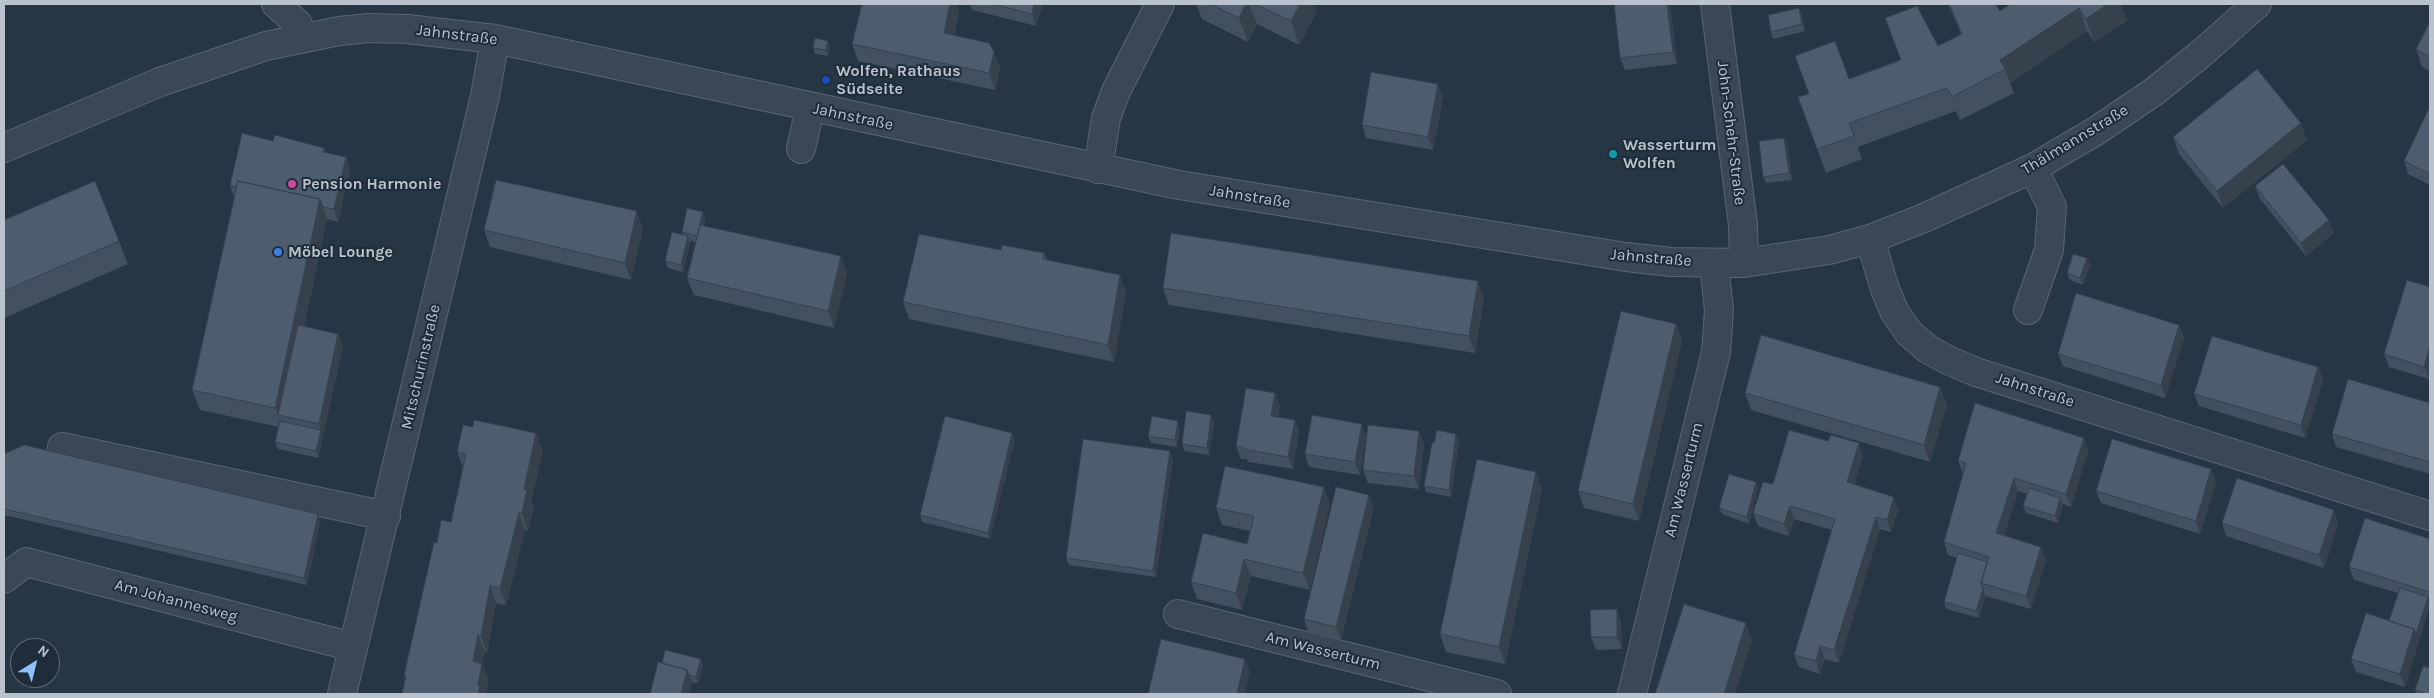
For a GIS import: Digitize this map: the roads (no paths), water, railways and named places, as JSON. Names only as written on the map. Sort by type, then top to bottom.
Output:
[{"type":"street","points":[[276,4],[298,24],[302,38]]},
{"type":"street","points":[[1098,169],[1106,118],[1116,91],[1160,4]]},
{"type":"street","name":"John-Schehr-Straße","points":[[1715,4],[1743,225],[1744,263]]},
{"type":"street","name":"Thälmannstraße","points":[[1870,239],[1977,195],[2033,168],[2096,131],[2155,91],[2257,4]]},
{"type":"street","name":"Jahnstraße","points":[[4,148],[160,82],[215,62],[302,38],[369,28],[407,29],[495,39],[1098,169],[1266,200],[1616,256],[1714,264],[1744,263],[1829,250],[1870,239],[1885,290],[1894,311],[1909,333],[1930,350],[1950,361],[1976,372],[2430,516]]},
{"type":"street","name":"Mitschurinstraße","points":[[342,694],[485,96],[495,39]]},
{"type":"street","points":[[801,149],[810,108]]},
{"type":"street","points":[[2028,310],[2049,250],[2052,207],[2033,168]]},
{"type":"street","name":"Am Wasserturm","points":[[1632,694],[1716,352],[1719,323],[1714,264]]},
{"type":"street","points":[[62,447],[386,516]]},
{"type":"street","name":"Am Johannesweg","points":[[4,579],[26,562],[353,647]]},
{"type":"street","name":"Am Wasserturm","points":[[1178,614],[1497,694]]},
{"type":"place","name":"Wolfen, Rathaus Südseite","points":[[826,80]]},
{"type":"place","name":"Wasserturm Wolfen","points":[[1613,154]]},
{"type":"place","name":"Pension Harmonie","points":[[292,184]]},
{"type":"place","name":"Möbel Lounge","points":[[278,252]]}]
